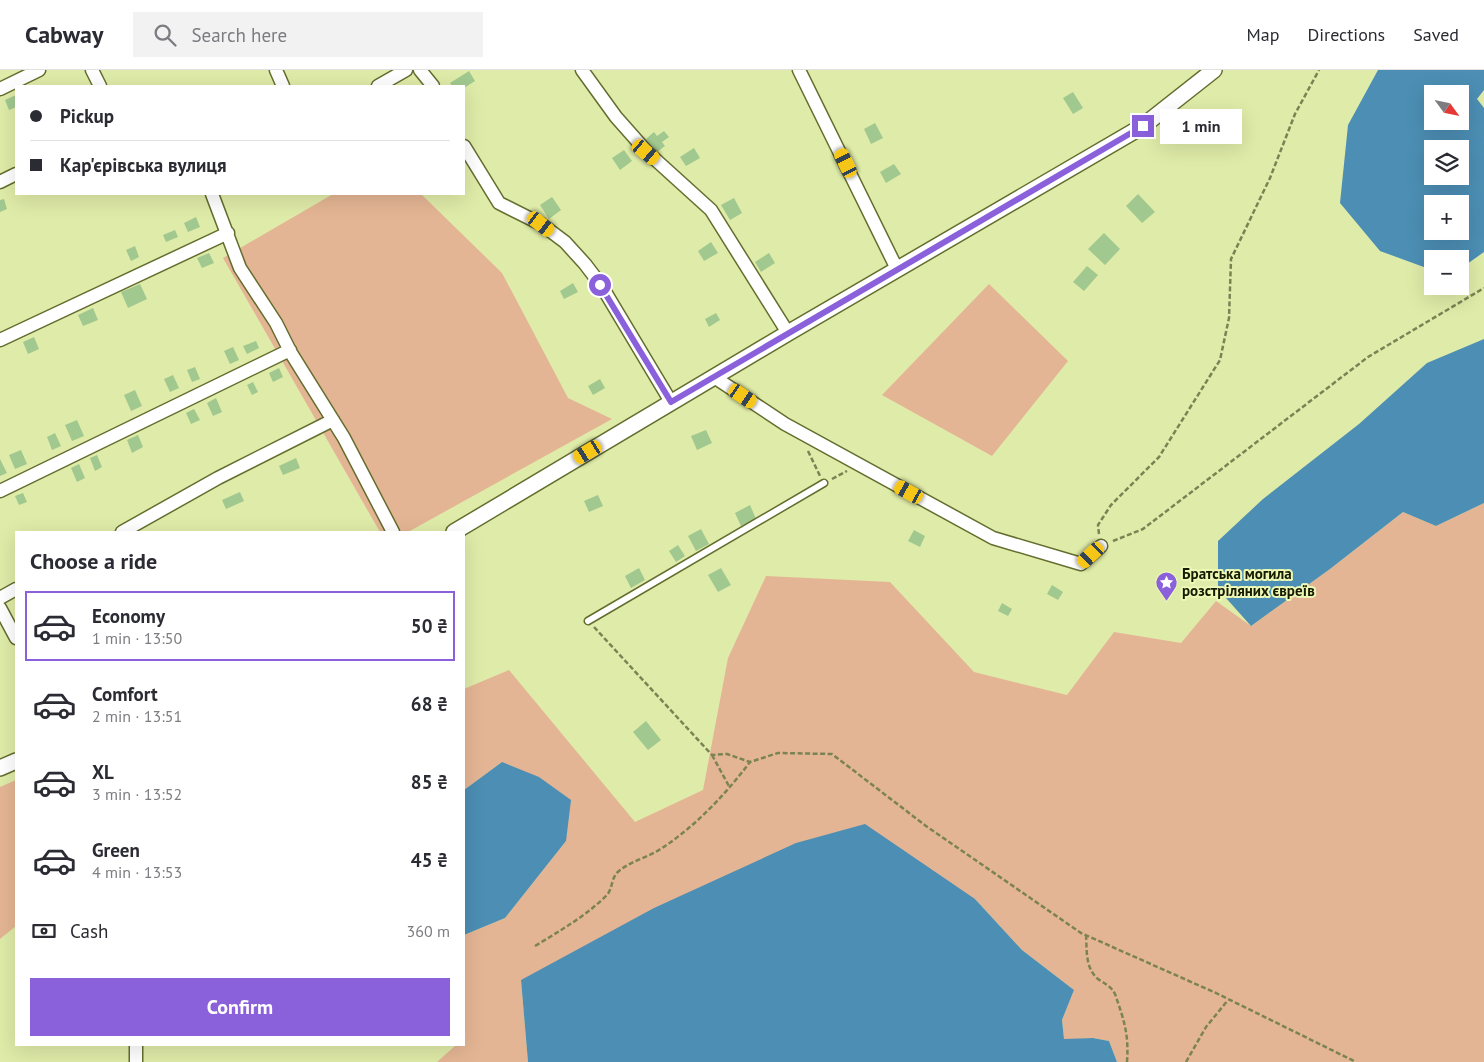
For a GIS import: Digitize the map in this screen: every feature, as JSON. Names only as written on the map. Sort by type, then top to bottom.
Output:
[{"type":"street","points":[[0,89],[39,70]]},
{"type":"street","points":[[92,70],[100,85]]},
{"type":"street","points":[[276,70],[283,85]]},
{"type":"street","points":[[380,85],[406,70]]},
{"type":"street","points":[[420,70],[432,85]]},
{"type":"street","points":[[582,70],[616,117],[646,152],[711,210],[788,333]]},
{"type":"street","points":[[799,70],[897,269]]},
{"type":"street","points":[[456,531],[788,333],[1143,126],[1214,70]]},
{"type":"street","points":[[465,148],[499,203],[541,224],[565,242],[585,264],[600,285],[671,402]]},
{"type":"street","points":[[0,182],[15,174]]},
{"type":"street","points":[[212,195],[240,268],[276,322],[290,350],[333,420],[392,531]]},
{"type":"street","points":[[0,340],[228,233]]},
{"type":"street","points":[[0,491],[290,350]]},
{"type":"street","points":[[714,377],[799,432],[993,538],[1081,564],[1100,546]]},
{"type":"street","points":[[124,531],[218,478],[333,420]]},
{"type":"street","points":[[0,598],[15,590]]},
{"type":"street","points":[[0,608],[15,636]]},
{"type":"street","points":[[136,1046],[136,1062]]},
{"type":"lane","points":[[588,621],[824,484]]},
{"type":"path","points":[[1319,70],[1295,114],[1270,178],[1230,259],[1229,318],[1220,360],[1159,457],[1111,505],[1098,525],[1100,546],[1143,529],[1368,357],[1484,288]]},
{"type":"path","points":[[799,432],[824,484],[860,465]]},
{"type":"path","points":[[588,621],[712,755],[730,788]]},
{"type":"path","points":[[535,946],[580,919],[609,892],[616,873],[628,864],[659,850],[718,801],[750,762],[778,753],[832,754],[926,826],[1086,935],[1228,1000],[1356,1062]]},
{"type":"path","points":[[712,755],[727,754],[750,762]]},
{"type":"path","points":[[1086,935],[1087,962],[1097,978],[1112,990],[1124,1016],[1128,1046],[1127,1062]]},
{"type":"path","points":[[1186,1062],[1206,1027],[1228,1000]]},
{"type":"shaded area","points":[[331,195],[422,195],[502,273],[568,398],[612,419],[410,531],[379,531],[223,258]]},
{"type":"shaded area","points":[[989,284],[1068,361],[992,456],[882,395]]},
{"type":"shaded area","points":[[1484,503],[1484,1062],[1117,1062],[1109,1041],[1093,1038],[1064,1040],[1062,1020],[1074,990],[1022,950],[975,899],[521,980],[528,1062],[437,1062],[455,1046],[465,1046],[465,935],[505,918],[566,841],[502,762],[465,789],[465,689],[509,670],[635,822],[703,790],[728,658],[766,576],[890,582],[974,672],[1067,695],[1114,632],[1181,643],[1216,601],[1251,626],[1330,569],[1403,512],[1436,526]]},
{"type":"shaded area","points":[[15,780],[15,927],[0,939],[0,787]]},
{"type":"water","points":[[1378,70],[1484,70],[1484,90],[1477,99],[1484,108],[1484,252],[1469,263],[1469,250],[1424,250],[1424,267],[1380,251],[1340,203],[1348,125]]},
{"type":"water","points":[[1484,339],[1484,503],[1436,526],[1403,512],[1330,569],[1251,626],[1218,589],[1218,541],[1263,499],[1359,424],[1427,363]]},
{"type":"water","points":[[502,762],[539,777],[571,800],[566,841],[505,918],[465,935],[465,789]]},
{"type":"water","points":[[865,824],[975,899],[1022,950],[1074,990],[1062,1020],[1064,1039],[1093,1038],[1109,1041],[1117,1062],[528,1062],[521,980],[654,908],[796,843]]},
{"type":"building","points":[[469,71],[475,81],[465,87],[465,85],[451,85],[450,83]]},
{"type":"building","points":[[1073,92],[1083,108],[1073,114],[1063,98]]},
{"type":"building","points":[[15,95],[15,107],[9,110],[5,100]]},
{"type":"building","points":[[875,123],[883,138],[871,144],[864,129]]},
{"type":"building","points":[[664,131],[669,137],[662,142],[665,146],[657,152],[646,139],[654,132],[657,136]]},
{"type":"building","points":[[694,148],[700,158],[686,166],[680,157]]},
{"type":"building","points":[[624,150],[632,161],[620,170],[612,158]]},
{"type":"building","points":[[894,164],[901,174],[886,183],[880,172]]},
{"type":"building","points":[[1138,194],[1155,212],[1142,223],[1126,206]]},
{"type":"building","points":[[552,197],[561,210],[549,219],[540,205]]},
{"type":"building","points":[[734,198],[742,213],[730,220],[721,205]]},
{"type":"building","points":[[4,199],[7,209],[0,212],[0,200]]},
{"type":"building","points":[[196,217],[200,227],[188,232],[184,223]]},
{"type":"building","points":[[175,230],[178,237],[166,242],[163,235]]},
{"type":"building","points":[[1104,233],[1120,249],[1105,265],[1088,249]]},
{"type":"building","points":[[711,242],[718,253],[704,261],[698,251]]},
{"type":"building","points":[[135,246],[139,257],[131,261],[126,250]]},
{"type":"building","points":[[209,253],[214,263],[202,268],[197,258]]},
{"type":"building","points":[[769,253],[775,263],[761,272],[755,262]]},
{"type":"building","points":[[1087,266],[1098,275],[1084,291],[1073,282]]},
{"type":"building","points":[[573,283],[578,292],[564,299],[560,291]]},
{"type":"building","points":[[140,284],[147,299],[128,308],[121,292]]},
{"type":"building","points":[[93,308],[98,320],[83,326],[78,315]]},
{"type":"building","points":[[716,313],[720,320],[709,327],[705,319]]},
{"type":"building","points":[[34,337],[39,349],[28,354],[23,342]]},
{"type":"building","points":[[256,341],[259,348],[247,354],[243,346]]},
{"type":"building","points":[[233,347],[239,360],[230,364],[224,351]]},
{"type":"building","points":[[195,367],[200,379],[192,382],[187,370]]},
{"type":"building","points":[[279,368],[283,377],[273,382],[269,373]]},
{"type":"building","points":[[173,375],[179,388],[170,392],[164,379]]},
{"type":"building","points":[[600,379],[605,388],[593,395],[588,386]]},
{"type":"building","points":[[253,382],[258,392],[252,395],[247,385]]},
{"type":"building","points":[[135,390],[142,406],[131,411],[124,395]]},
{"type":"building","points":[[216,398],[222,412],[213,416],[207,403]]},
{"type":"building","points":[[194,409],[200,420],[191,424],[186,413]]},
{"type":"building","points":[[77,420],[84,436],[72,441],[65,425]]},
{"type":"building","points":[[706,430],[712,443],[697,450],[691,436]]},
{"type":"building","points":[[55,433],[61,446],[52,450],[47,437]]},
{"type":"building","points":[[138,435],[143,447],[132,453],[127,440]]},
{"type":"building","points":[[21,450],[27,464],[15,469],[9,455]]},
{"type":"building","points":[[97,455],[102,467],[95,471],[90,458]]},
{"type":"building","points":[[296,458],[300,468],[283,475],[279,466]]},
{"type":"building","points":[[0,459],[7,473],[0,476]]},
{"type":"building","points":[[79,464],[85,478],[77,482],[71,468]]},
{"type":"building","points":[[240,492],[244,501],[226,509],[222,500]]},
{"type":"building","points":[[23,493],[27,502],[19,505],[15,496]]},
{"type":"building","points":[[598,495],[603,506],[589,512],[584,501]]},
{"type":"building","points":[[750,505],[756,519],[741,526],[735,513]]},
{"type":"building","points":[[701,529],[709,544],[696,551],[688,536]]},
{"type":"building","points":[[914,530],[925,536],[920,547],[908,541]]},
{"type":"building","points":[[678,545],[685,556],[676,562],[669,551]]},
{"type":"building","points":[[639,568],[645,580],[631,588],[625,576]]},
{"type":"building","points":[[721,568],[731,585],[718,592],[708,575]]},
{"type":"building","points":[[1052,585],[1063,592],[1058,600],[1047,594]]},
{"type":"building","points":[[1002,603],[1012,609],[1008,616],[998,611]]},
{"type":"building","points":[[646,721],[661,740],[648,750],[633,732]]},
{"type":"place","name":"Братська могила розстріляних євреїв","points":[[1166,602]]},
{"type":"route","points":[[600,285],[671,402],[1143,126]]}]
